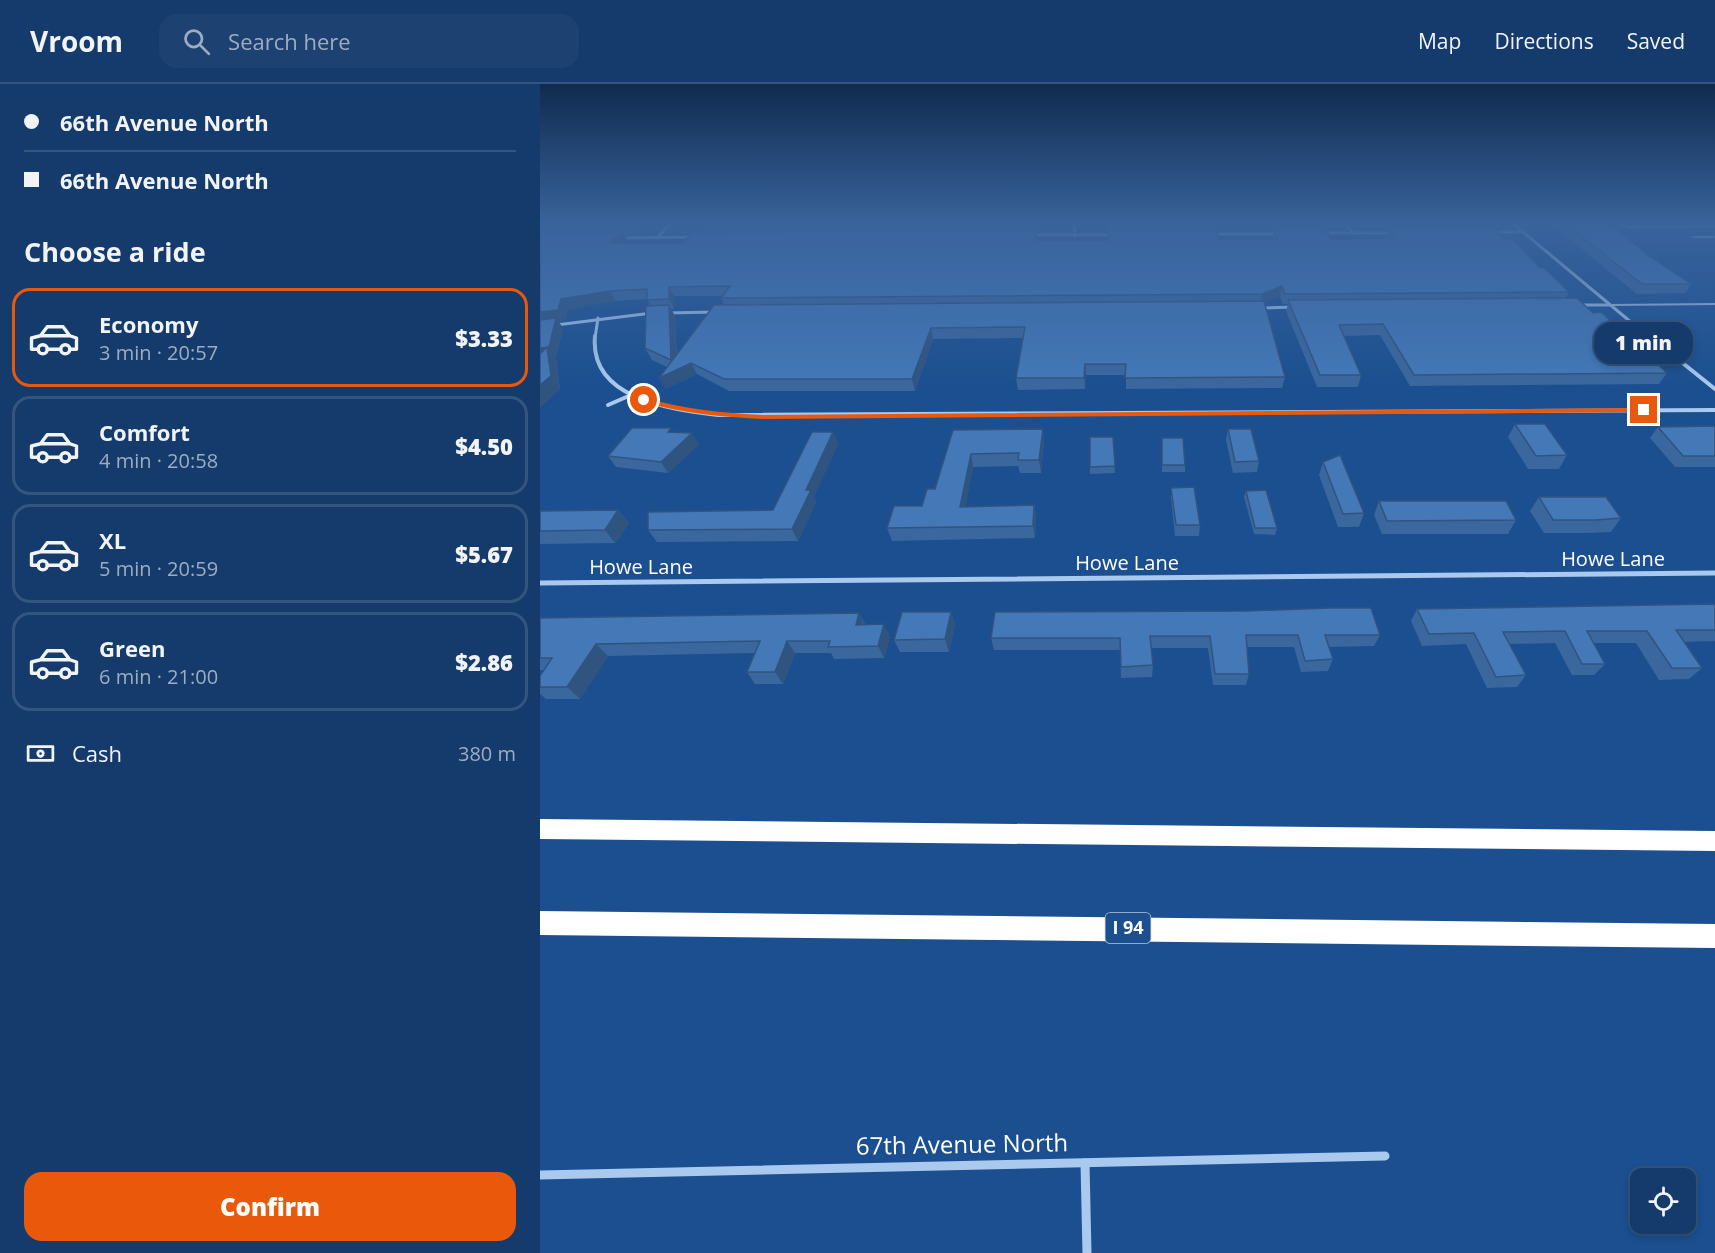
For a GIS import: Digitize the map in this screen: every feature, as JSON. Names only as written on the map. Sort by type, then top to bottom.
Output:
[{"type":"highway","points":[[540,829],[1715,841]]},
{"type":"highway","name":"I 94","points":[[540,923],[1208,928],[1715,936]]},
{"type":"street","points":[[1576,277],[1715,389]]},
{"type":"street","points":[[1573,305],[1609,305]]},
{"type":"street","points":[[1250,308],[1298,307]]},
{"type":"street","points":[[540,327],[652,313],[722,312]]},
{"type":"street","points":[[598,318],[595,355],[602,372],[631,395],[679,410],[718,415],[764,417],[1715,410]]},
{"type":"street","points":[[608,405],[631,395]]},
{"type":"street","name":"Howe Lane","points":[[540,583],[1715,573]]},
{"type":"street","name":"67th Avenue North","points":[[540,1175],[1385,1156]]},
{"type":"street","points":[[1085,1163],[1088,1253]]},
{"type":"lane","points":[[1609,305],[1715,304]]},
{"type":"building","points":[[540,277],[1553,277],[1569,292],[1285,294],[1282,286],[1262,294],[721,298],[730,286],[669,287],[669,299],[647,300],[647,289],[610,291],[561,299],[558,310],[540,312]]},
{"type":"building","points":[[1633,277],[1680,277],[1691,284],[1642,284]]},
{"type":"building","points":[[1577,298],[1593,313],[1601,312],[1667,373],[1414,375],[1383,324],[1339,325],[1361,375],[1320,375],[1288,300]]},
{"type":"building","points":[[1264,301],[1285,377],[1125,378],[1126,364],[1085,364],[1084,378],[1016,378],[1025,327],[931,328],[912,379],[724,379],[691,363],[659,378],[714,305]]},
{"type":"building","points":[[669,305],[671,360],[645,348],[646,306]]},
{"type":"building","points":[[556,318],[549,347],[540,348],[540,320]]},
{"type":"building","points":[[547,347],[551,376],[540,385],[540,354]]},
{"type":"building","points":[[1515,424],[1545,424],[1567,455],[1536,456]]},
{"type":"building","points":[[1715,426],[1715,456],[1683,456],[1658,427]]},
{"type":"building","points":[[632,428],[671,428],[668,432],[692,433],[661,462],[608,456]]},
{"type":"building","points":[[1043,429],[1039,460],[1018,460],[1019,453],[971,454],[960,507],[1034,505],[1033,526],[887,528],[894,506],[922,506],[927,489],[935,489],[953,430]]},
{"type":"building","points":[[1228,429],[1251,429],[1259,461],[1235,462]]},
{"type":"building","points":[[812,432],[833,432],[806,490],[811,490],[792,529],[648,530],[648,512],[773,510]]},
{"type":"building","points":[[1090,437],[1113,437],[1115,466],[1090,467]]},
{"type":"building","points":[[1162,438],[1183,438],[1185,465],[1162,465]]},
{"type":"building","points":[[1340,455],[1364,513],[1343,514],[1323,462]]},
{"type":"building","points":[[1194,487],[1200,525],[1176,525],[1171,488]]},
{"type":"building","points":[[1266,490],[1277,528],[1255,528],[1246,491]]},
{"type":"building","points":[[1539,497],[1606,497],[1621,518],[1553,520]]},
{"type":"building","points":[[1379,501],[1506,501],[1516,520],[1387,521]]},
{"type":"building","points":[[618,510],[605,530],[540,531],[540,511]]},
{"type":"building","points":[[1715,604],[1715,630],[1676,630],[1702,668],[1672,668],[1647,631],[1587,631],[1605,664],[1582,664],[1565,631],[1503,632],[1526,675],[1496,677],[1474,633],[1429,634],[1417,609]]},
{"type":"building","points":[[1371,608],[1380,635],[1325,635],[1333,659],[1305,661],[1298,635],[1246,635],[1249,674],[1215,674],[1210,636],[1150,636],[1153,665],[1121,667],[1120,638],[991,638],[995,612],[1246,611]]},
{"type":"building","points":[[902,612],[951,612],[945,639],[894,640]]},
{"type":"building","points":[[859,613],[856,625],[884,624],[878,646],[828,647],[830,641],[787,641],[775,672],[747,672],[760,641],[596,644],[567,687],[540,687],[540,676],[552,658],[540,658],[540,618]]},
{"type":"route","points":[[644,400],[679,410],[764,417],[1644,410]]}]
